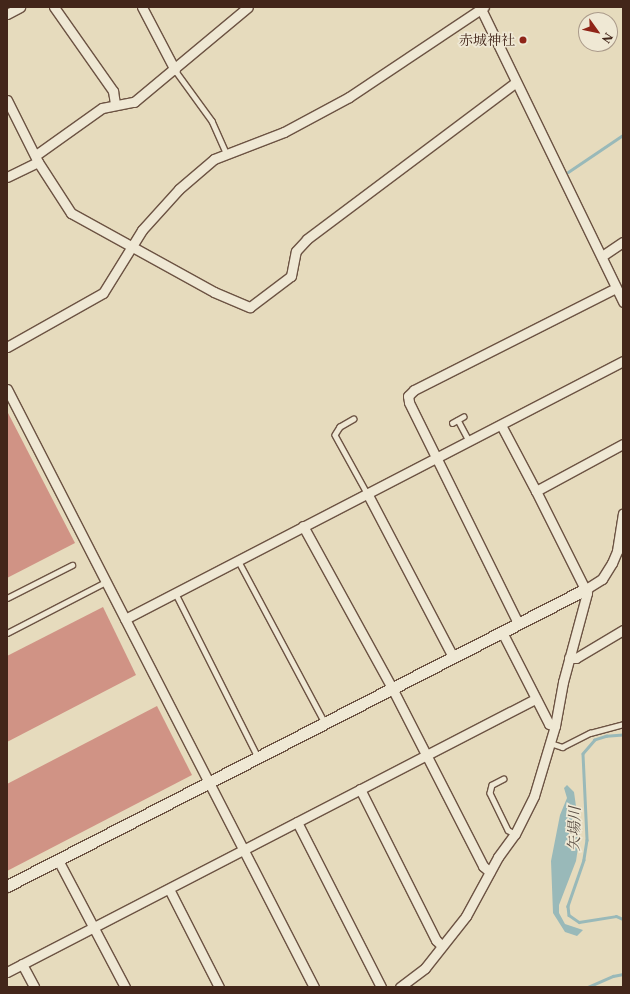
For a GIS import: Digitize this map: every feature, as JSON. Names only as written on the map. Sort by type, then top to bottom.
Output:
[{"type":"street","points":[[7,14],[20,7]]},
{"type":"street","points":[[54,7],[113,91],[115,104]]},
{"type":"street","points":[[142,7],[175,70]]},
{"type":"street","points":[[7,177],[37,158],[102,108],[115,104],[134,102],[175,70],[248,7]]},
{"type":"street","points":[[7,347],[103,294],[142,230],[179,189],[214,159],[226,153],[284,132],[349,97],[482,8],[516,82],[602,256],[623,302]]},
{"type":"street","points":[[7,100],[37,158],[71,213],[214,292],[250,307],[254,306],[291,276],[296,251],[307,239],[516,82]]},
{"type":"street","points":[[602,256],[623,242]]},
{"type":"street","points":[[518,624],[409,402],[410,393],[616,288]]},
{"type":"street","points":[[125,618],[623,361]]},
{"type":"street","points":[[7,389],[314,987]]},
{"type":"street","points":[[400,987],[425,968],[466,916],[490,872],[515,834],[534,796],[555,726],[569,658],[587,600],[586,588],[501,424]]},
{"type":"street","points":[[536,491],[623,444]]},
{"type":"street","points":[[367,493],[453,657]]},
{"type":"street","points":[[7,886],[518,624],[602,579],[620,550],[623,513]]},
{"type":"street","points":[[303,526],[392,688],[483,866],[490,872]]},
{"type":"street","points":[[569,658],[576,658],[623,630]]},
{"type":"street","points":[[502,632],[549,724],[555,726]]},
{"type":"street","points":[[7,972],[535,699]]},
{"type":"street","points":[[360,789],[436,940],[442,946]]},
{"type":"street","points":[[297,822],[381,987]]},
{"type":"street","points":[[58,860],[125,987]]},
{"type":"street","points":[[168,889],[220,987]]},
{"type":"street","points":[[22,964],[34,987]]},
{"type":"lane","points":[[175,70],[212,121],[226,153]]},
{"type":"lane","points":[[452,423],[463,417]]},
{"type":"lane","points":[[354,419],[340,427],[335,435],[367,493]]},
{"type":"lane","points":[[458,420],[469,441]]},
{"type":"lane","points":[[238,560],[325,722]]},
{"type":"lane","points":[[7,598],[72,565]]},
{"type":"lane","points":[[7,633],[106,582]]},
{"type":"lane","points":[[175,592],[258,757]]},
{"type":"lane","points":[[550,743],[562,747],[590,733],[623,724]]},
{"type":"lane","points":[[504,779],[492,785],[490,794],[508,830],[515,834]]},
{"type":"water","points":[[567,785],[574,792],[580,835],[576,861],[559,905],[559,913],[565,924],[583,930],[577,936],[565,932],[553,913],[551,861],[560,815],[567,798],[564,788]]},
{"type":"building","points":[[7,411],[75,543],[7,578]]},
{"type":"building","points":[[103,607],[136,675],[7,742],[7,656]]},
{"type":"building","points":[[157,706],[192,775],[7,871],[7,784]]},
{"type":"waterway","points":[[568,172],[623,135]]},
{"type":"waterway","name":"矢場川","points":[[623,735],[607,736],[595,740],[583,754],[587,840],[584,860],[568,906],[569,915],[579,922],[616,916],[623,919]]},
{"type":"waterway","name":"矢場川","points":[[588,987],[613,976],[623,974]]},
{"type":"place","name":"赤城神社","points":[[523,40]]}]
